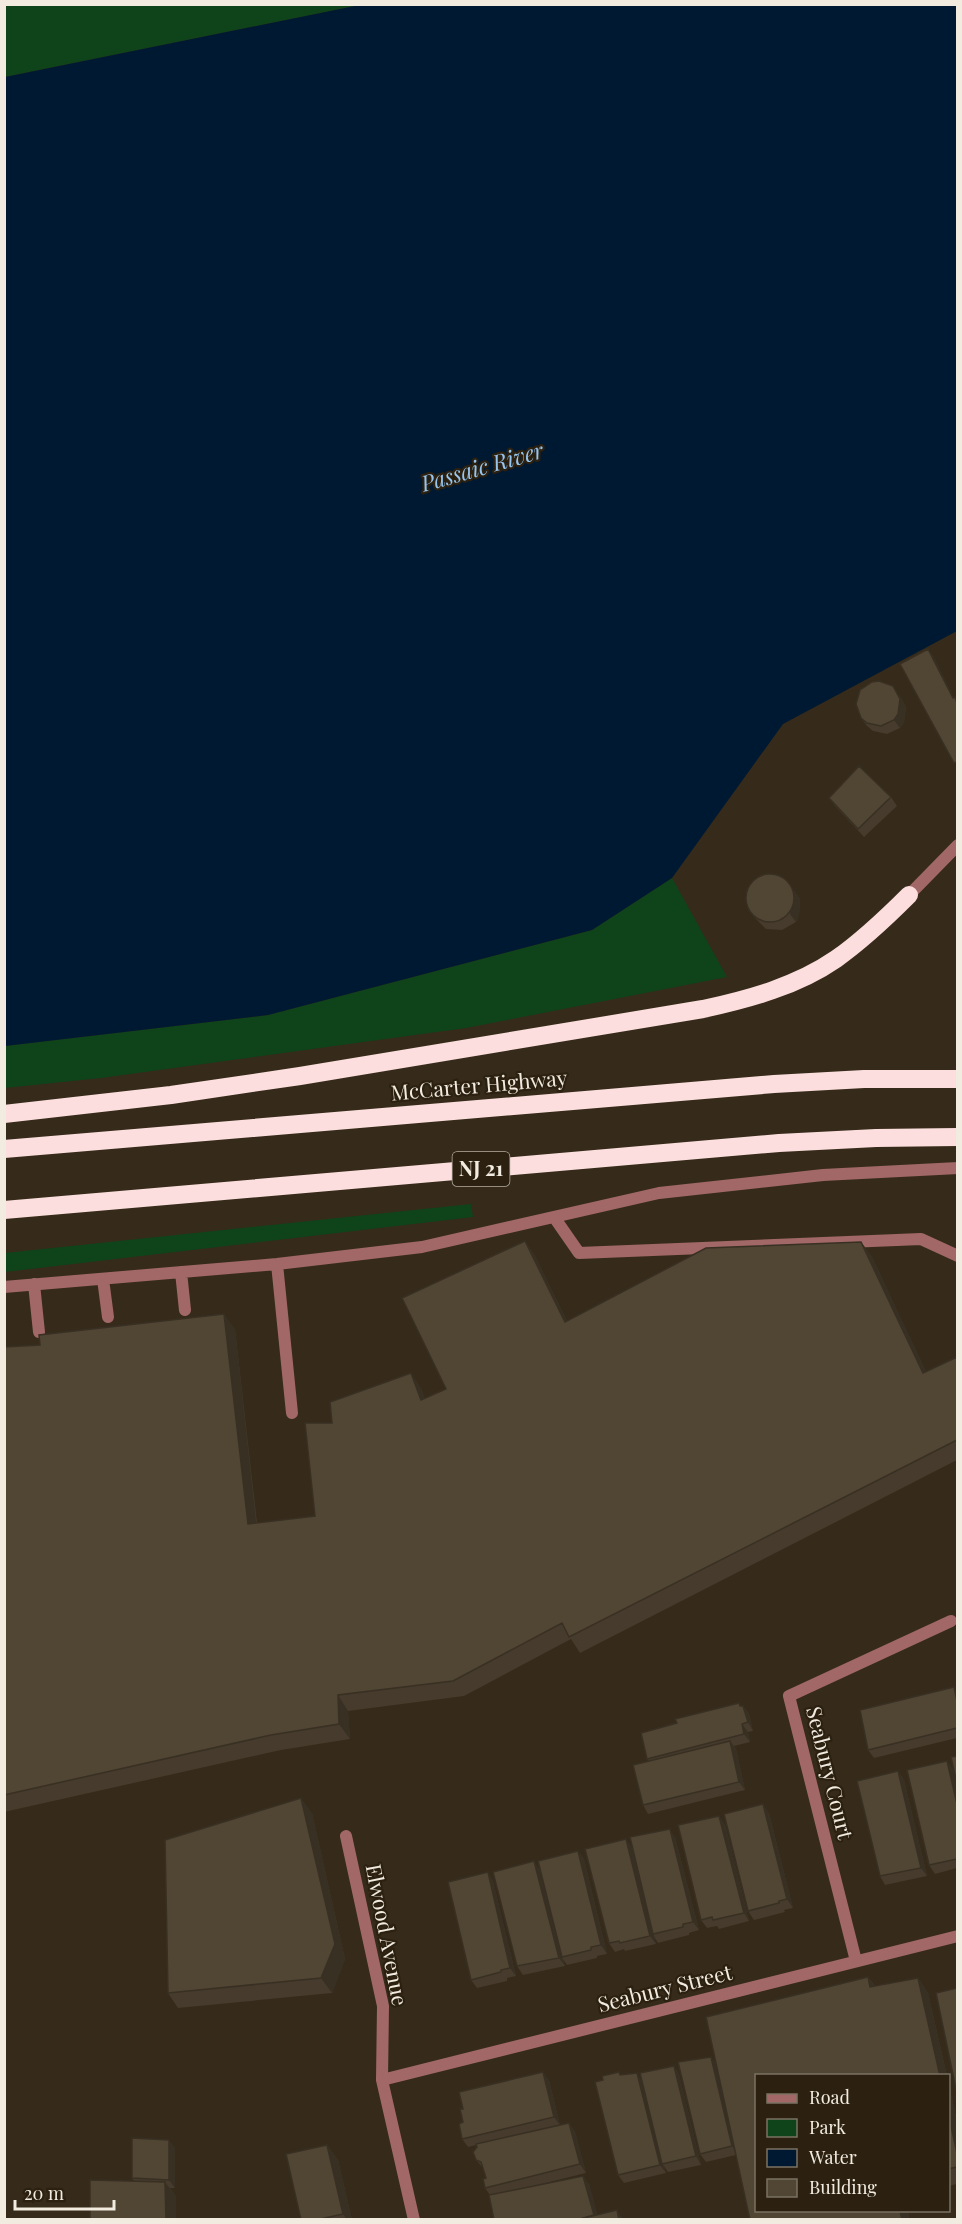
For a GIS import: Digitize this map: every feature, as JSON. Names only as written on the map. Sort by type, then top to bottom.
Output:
[{"type":"highway","points":[[4,1114],[171,1095],[300,1076],[703,1009],[748,999],[791,982],[835,960],[878,926],[909,895]]},
{"type":"highway","name":"McCarter Highway","points":[[4,1149],[774,1084],[864,1079],[957,1079]]},
{"type":"highway","name":"NJ 21","points":[[4,1210],[779,1143],[957,1137]]},
{"type":"street","points":[[909,895],[957,845]]},
{"type":"street","points":[[4,1287],[277,1264],[422,1247],[659,1193],[823,1175],[957,1168]]},
{"type":"street","points":[[554,1217],[579,1253],[921,1239],[957,1256]]},
{"type":"street","points":[[277,1264],[292,1413]]},
{"type":"street","points":[[181,1272],[185,1310]]},
{"type":"street","points":[[103,1279],[108,1317]]},
{"type":"street","points":[[34,1284],[39,1332]]},
{"type":"street","name":"Seabury Court","points":[[856,1961],[789,1695],[951,1621]]},
{"type":"street","name":"Elwood Avenue","points":[[346,1836],[383,2006],[382,2080],[414,2220]]},
{"type":"street","name":"Seabury Street","points":[[382,2080],[957,1936]]},
{"type":"green space","points":[[5,5],[360,5],[5,77]]},
{"type":"green space","points":[[672,878],[727,977],[466,1028],[101,1078],[5,1088],[4,1046],[268,1015],[592,930]]},
{"type":"green space","points":[[471,1204],[473,1217],[5,1272],[5,1253]]},
{"type":"water","name":"Passaic River","points":[[360,5],[957,5],[957,631],[783,724],[672,878],[592,930],[268,1015],[5,1046],[5,77]]},
{"type":"building","points":[[928,649],[957,703],[957,762],[954,763],[900,664]]},
{"type":"building","points":[[879,681],[893,686],[900,699],[898,714],[894,720],[881,726],[867,723],[861,718],[856,704],[860,690],[872,682]]},
{"type":"building","points":[[859,766],[891,797],[858,829],[829,798]]},
{"type":"building","points":[[770,874],[787,881],[794,898],[787,915],[770,922],[753,915],[746,898],[753,881]]},
{"type":"building","points":[[525,1241],[565,1322],[706,1248],[861,1242],[923,1373],[957,1357],[957,1440],[569,1637],[562,1623],[453,1681],[338,1695],[339,1724],[271,1735],[4,1795],[4,1347],[40,1345],[39,1335],[224,1314],[248,1524],[315,1516],[305,1423],[332,1423],[330,1402],[411,1373],[421,1400],[446,1389],[402,1298]]},
{"type":"building","points":[[954,1687],[957,1701],[957,1728],[868,1750],[860,1710]]},
{"type":"building","points":[[739,1703],[743,1706],[748,1722],[742,1724],[744,1734],[647,1759],[641,1733],[677,1723],[675,1719]]},
{"type":"building","points":[[730,1741],[739,1782],[643,1805],[633,1765]]},
{"type":"building","points":[[957,1756],[957,1784],[951,1757]]},
{"type":"building","points":[[947,1761],[957,1804],[957,1859],[929,1865],[907,1770]]},
{"type":"building","points":[[898,1771],[921,1868],[880,1876],[857,1781]]},
{"type":"building","points":[[301,1798],[335,1944],[321,1978],[168,1993],[165,1840]]},
{"type":"building","points":[[763,1804],[787,1899],[748,1911],[724,1814]]},
{"type":"building","points":[[719,1816],[744,1913],[713,1920],[712,1917],[701,1920],[678,1825]]},
{"type":"building","points":[[670,1829],[693,1922],[683,1924],[683,1927],[653,1934],[630,1837]]},
{"type":"building","points":[[626,1839],[650,1936],[620,1943],[619,1941],[609,1943],[585,1849]]},
{"type":"building","points":[[578,1851],[601,1945],[591,1947],[591,1950],[562,1957],[538,1861]]},
{"type":"building","points":[[534,1861],[559,1958],[517,1966],[493,1872]]},
{"type":"building","points":[[488,1872],[510,1968],[471,1980],[448,1882]]},
{"type":"building","points":[[868,1977],[870,1987],[918,1978],[940,2074],[755,2074],[755,2212],[900,2212],[902,2220],[750,2220],[706,2017]]},
{"type":"building","points":[[957,1988],[957,2089],[956,2089],[936,1993]]},
{"type":"building","points":[[711,2057],[732,2146],[700,2154],[678,2062]]},
{"type":"building","points":[[674,2066],[696,2156],[662,2164],[640,2073]]},
{"type":"building","points":[[543,2072],[554,2117],[462,2139],[459,2124],[463,2122],[460,2109],[463,2109],[459,2092]]},
{"type":"building","points":[[619,2072],[620,2075],[637,2073],[660,2165],[618,2175],[595,2082],[603,2080],[602,2076]]},
{"type":"building","points":[[950,2122],[957,2153],[957,2167],[950,2169]]},
{"type":"building","points":[[569,2123],[580,2164],[485,2188],[483,2179],[486,2178],[481,2162],[476,2160],[473,2152],[477,2147],[476,2144]]},
{"type":"building","points":[[132,2138],[169,2140],[169,2180],[132,2178]]},
{"type":"building","points":[[327,2145],[343,2214],[316,2220],[301,2220],[286,2154]]},
{"type":"building","points":[[583,2176],[594,2215],[576,2220],[494,2220],[489,2195]]},
{"type":"building","points":[[90,2180],[165,2182],[166,2220],[90,2220]]},
{"type":"building","points":[[617,2210],[619,2220],[576,2220]]}]
